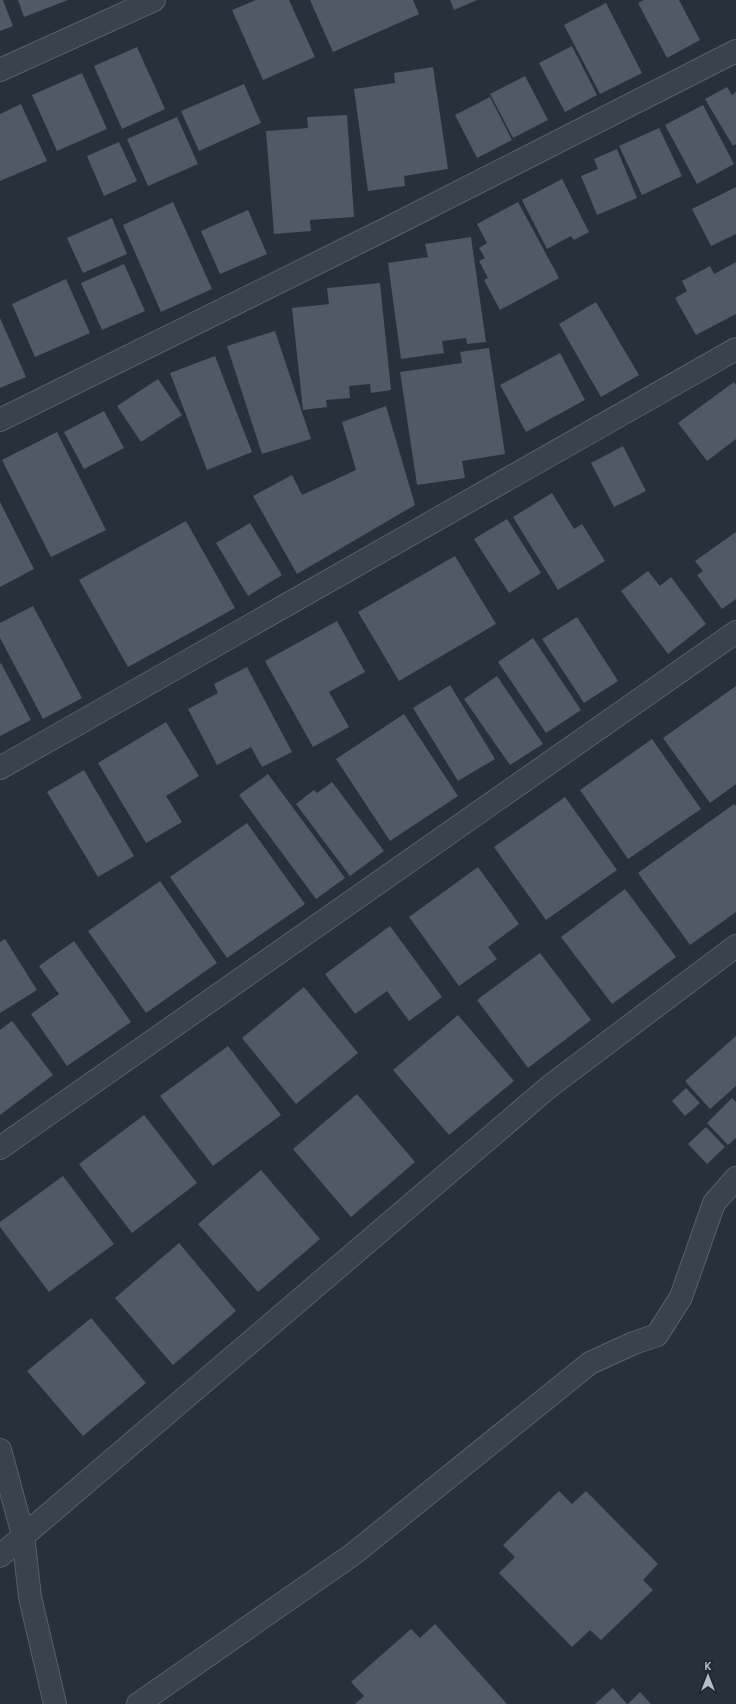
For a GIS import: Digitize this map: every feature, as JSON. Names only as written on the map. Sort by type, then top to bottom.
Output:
[{"type":"street","points":[[0,70],[154,0]]},
{"type":"street","points":[[0,420],[390,227],[736,51]]},
{"type":"street","points":[[0,768],[736,349]]},
{"type":"street","points":[[0,1148],[736,632]]},
{"type":"street","points":[[0,1556],[550,1086],[736,946]]},
{"type":"street","points":[[138,1704],[352,1554],[590,1363],[634,1343],[657,1335],[681,1297],[714,1203],[736,1178]]},
{"type":"street","points":[[0,1450],[23,1535],[30,1597],[55,1704]]},
{"type":"building","points":[[0,0],[3,0],[13,26],[0,31]]},
{"type":"building","points":[[18,0],[68,0],[24,17]]},
{"type":"building","points":[[256,0],[289,0],[315,57],[263,80],[232,10]]},
{"type":"building","points":[[310,0],[413,0],[419,14],[333,52]]},
{"type":"building","points":[[450,0],[477,0],[454,10]]},
{"type":"building","points":[[644,0],[679,0],[700,40],[667,58],[638,3]]},
{"type":"building","points":[[606,3],[642,73],[600,94],[564,25]]},
{"type":"building","points":[[572,46],[597,95],[565,112],[539,63]]},
{"type":"building","points":[[137,47],[165,109],[122,129],[94,66]]},
{"type":"building","points":[[433,67],[448,169],[404,176],[405,186],[368,191],[354,89],[395,83],[394,73]]},
{"type":"building","points":[[82,73],[107,129],[57,151],[32,95]]},
{"type":"building","points":[[525,76],[548,120],[513,138],[490,94]]},
{"type":"building","points":[[244,84],[261,123],[199,151],[181,111]]},
{"type":"building","points":[[727,87],[732,95],[736,92],[736,144],[733,146],[705,99]]},
{"type":"building","points":[[490,97],[512,140],[477,158],[455,115]]},
{"type":"building","points":[[21,104],[47,161],[0,181],[0,114]]},
{"type":"building","points":[[703,105],[734,164],[697,184],[665,125]]},
{"type":"building","points":[[347,115],[354,217],[310,220],[311,231],[274,234],[266,131],[308,128],[307,117]]},
{"type":"building","points":[[177,117],[198,164],[148,186],[127,139]]},
{"type":"building","points":[[659,128],[682,176],[642,195],[619,146]]},
{"type":"building","points":[[119,142],[137,181],[104,196],[87,156]]},
{"type":"building","points":[[617,149],[637,198],[597,215],[581,176],[598,169],[594,159]]},
{"type":"building","points":[[562,179],[589,232],[574,240],[571,236],[547,249],[522,200]]},
{"type":"building","points":[[736,187],[736,234],[711,246],[692,209]]},
{"type":"building","points":[[173,202],[212,289],[161,312],[123,225]]},
{"type":"building","points":[[518,202],[559,278],[500,310],[484,280],[488,278],[479,261],[485,258],[479,248],[487,243],[477,224]]},
{"type":"building","points":[[248,210],[267,254],[220,274],[201,231]]},
{"type":"building","points":[[112,218],[127,254],[83,273],[67,238]]},
{"type":"building","points":[[471,237],[486,342],[467,344],[466,338],[442,341],[444,353],[401,359],[388,263],[428,257],[425,244]]},
{"type":"building","points":[[736,262],[736,314],[696,335],[675,298],[687,291],[682,281],[710,266],[714,274]]},
{"type":"building","points":[[124,264],[145,311],[102,330],[81,283]]},
{"type":"building","points":[[66,279],[90,333],[35,357],[12,304]]},
{"type":"building","points":[[380,283],[391,390],[371,393],[370,384],[349,386],[350,398],[326,400],[327,407],[303,410],[292,308],[329,304],[327,288]]},
{"type":"building","points":[[596,302],[639,375],[601,397],[559,324]]},
{"type":"building","points":[[0,318],[26,377],[0,388]]},
{"type":"building","points":[[275,331],[311,439],[262,454],[227,346]]},
{"type":"building","points":[[489,348],[505,454],[462,461],[465,478],[417,485],[400,372],[462,363],[460,352]]},
{"type":"building","points":[[560,353],[585,400],[526,432],[500,385]]},
{"type":"building","points":[[215,356],[252,452],[207,470],[170,373]]},
{"type":"building","points":[[158,379],[182,415],[141,442],[117,406]]},
{"type":"building","points":[[734,382],[736,385],[736,439],[707,461],[678,423]]},
{"type":"building","points":[[386,406],[415,505],[297,574],[253,496],[292,475],[302,495],[356,470],[342,422]]},
{"type":"building","points":[[104,411],[124,448],[84,469],[64,432]]},
{"type":"building","points":[[57,432],[106,530],[51,557],[2,460]]},
{"type":"building","points":[[623,446],[646,491],[614,507],[591,463]]},
{"type":"building","points":[[552,493],[574,529],[582,524],[605,561],[558,590],[513,517]]},
{"type":"building","points":[[0,502],[34,569],[0,587]]},
{"type":"building","points":[[507,519],[541,573],[509,593],[474,539]]},
{"type":"building","points":[[186,521],[235,608],[128,667],[79,580]]},
{"type":"building","points":[[250,523],[282,575],[248,596],[216,543]]},
{"type":"building","points":[[736,532],[736,599],[722,609],[697,575],[703,571],[695,561]]},
{"type":"building","points":[[455,556],[496,624],[399,681],[358,612]]},
{"type":"building","points":[[648,571],[660,586],[671,577],[706,624],[668,654],[621,591]]},
{"type":"building","points":[[33,606],[82,698],[43,719],[0,638],[0,623]]},
{"type":"building","points":[[577,617],[618,681],[584,703],[542,639]]},
{"type":"building","points":[[337,621],[365,672],[329,692],[349,727],[313,747],[265,661]]},
{"type":"building","points":[[533,638],[581,710],[546,733],[498,662]]},
{"type":"building","points":[[1,663],[31,720],[0,736],[0,664]]},
{"type":"building","points":[[247,667],[292,752],[262,767],[251,747],[217,765],[188,709],[218,693],[214,684]]},
{"type":"building","points":[[497,676],[543,744],[510,765],[464,699]]},
{"type":"building","points":[[450,685],[495,759],[458,781],[413,708]]},
{"type":"building","points":[[736,686],[736,784],[710,803],[663,738]]},
{"type":"building","points":[[404,714],[458,796],[390,841],[336,759]]},
{"type":"building","points":[[166,722],[199,776],[166,796],[182,822],[146,843],[98,763]]},
{"type":"building","points":[[652,739],[701,809],[628,859],[580,790]]},
{"type":"building","points":[[84,770],[134,856],[98,877],[47,792]]},
{"type":"building","points":[[268,774],[345,878],[316,899],[239,795]]},
{"type":"building","points":[[332,782],[384,851],[350,876],[296,804],[314,790],[317,793]]},
{"type":"building","points":[[565,797],[617,870],[546,920],[494,847]]},
{"type":"building","points":[[734,804],[736,806],[736,912],[690,945],[638,873]]},
{"type":"building","points":[[247,823],[305,904],[227,958],[170,877]]},
{"type":"building","points":[[478,867],[519,924],[488,947],[497,959],[459,986],[409,917]]},
{"type":"building","points":[[160,881],[217,963],[146,1013],[88,931]]},
{"type":"building","points":[[625,889],[676,957],[612,1004],[561,937]]},
{"type":"building","points":[[390,926],[442,997],[409,1021],[387,991],[355,1014],[325,974]]},
{"type":"building","points":[[5,939],[37,990],[0,1013],[0,942]]},
{"type":"building","points":[[74,941],[131,1022],[67,1066],[31,1014],[59,994],[39,966]]},
{"type":"building","points":[[540,953],[591,1020],[528,1068],[477,1000]]},
{"type":"building","points":[[304,987],[358,1053],[296,1104],[242,1038]]},
{"type":"building","points":[[458,1015],[514,1081],[449,1135],[393,1070]]},
{"type":"building","points":[[12,1021],[53,1075],[0,1115],[0,1030]]},
{"type":"building","points":[[736,1036],[736,1086],[710,1109],[685,1081]]},
{"type":"building","points":[[228,1046],[281,1115],[213,1166],[160,1096]]},
{"type":"building","points":[[686,1088],[700,1103],[685,1116],[672,1101]]},
{"type":"building","points":[[357,1094],[415,1162],[351,1217],[293,1149]]},
{"type":"building","points":[[732,1098],[736,1102],[736,1138],[728,1145],[707,1123]]},
{"type":"building","points":[[144,1115],[197,1183],[132,1233],[79,1164]]},
{"type":"building","points":[[706,1127],[725,1147],[707,1164],[688,1144]]},
{"type":"building","points":[[261,1170],[320,1239],[258,1292],[198,1224]]},
{"type":"building","points":[[63,1176],[114,1244],[49,1292],[0,1227],[0,1222]]},
{"type":"building","points":[[179,1243],[236,1311],[173,1365],[115,1298]]},
{"type":"building","points":[[91,1318],[146,1383],[83,1436],[27,1371]]},
{"type":"building","points":[[559,1491],[572,1504],[586,1491],[658,1564],[643,1580],[653,1590],[601,1640],[590,1630],[572,1647],[499,1573],[515,1557],[503,1545]]},
{"type":"building","points":[[435,1624],[507,1704],[355,1704],[364,1696],[351,1682],[411,1629],[420,1638]]},
{"type":"building","points":[[613,1688],[627,1704],[595,1704]]},
{"type":"building","points":[[640,1692],[651,1704],[628,1704]]}]
